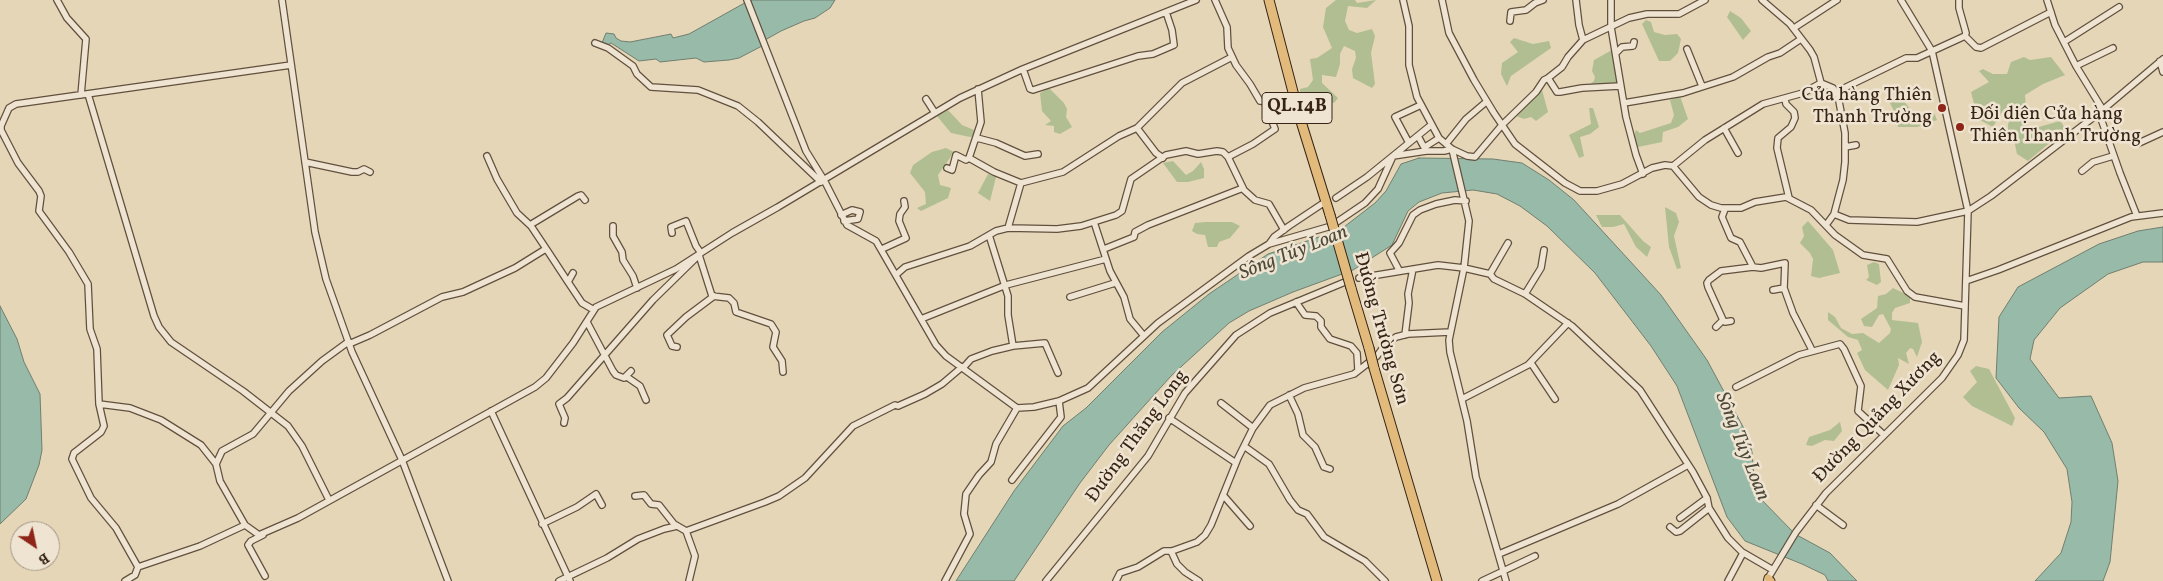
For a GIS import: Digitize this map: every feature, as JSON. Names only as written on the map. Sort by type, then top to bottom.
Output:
[{"type":"highway","name":"Đường Trường Sơn","points":[[1269,0],[1299,115],[1330,215],[1348,285],[1369,348],[1436,581]]},
{"type":"street","points":[[57,0],[67,18],[86,39],[85,94],[159,328],[171,342],[288,426],[298,440],[330,500]]},
{"type":"street","points":[[282,0],[315,232],[322,260],[348,343],[402,460],[448,581]]},
{"type":"street","points":[[747,0],[806,151],[846,225],[876,240],[936,345],[946,356],[1017,408],[1034,407],[1059,401],[1088,388],[1144,336],[1249,256],[1269,244],[1284,230],[1325,202]]},
{"type":"street","points":[[265,576],[248,545],[251,541],[330,500],[535,387],[546,378],[594,310],[603,302],[637,288],[700,254],[935,112],[978,89],[1023,69],[1196,0]]},
{"type":"street","points":[[1215,0],[1227,27],[1228,48],[1232,56],[1260,101],[1265,103],[1272,102],[1277,111]]},
{"type":"street","points":[[1403,0],[1409,26],[1409,70],[1421,105],[1439,138],[1452,149],[1467,156],[1475,157],[1502,125],[1548,78],[1562,68],[1568,57],[1583,40],[1629,18],[1647,14],[1679,14],[1705,0]]},
{"type":"street","points":[[1442,0],[1450,33],[1486,102],[1515,144],[1566,183],[1580,191],[1597,191],[1622,184],[1665,165],[1673,166],[1700,197],[1711,205],[1725,209],[1741,208],[1773,198],[1789,198],[1811,210],[1835,235],[1863,255],[1887,259],[1907,291],[1915,297],[1965,306]]},
{"type":"street","points":[[1510,21],[1510,14],[1526,10],[1535,1],[1543,0]]},
{"type":"street","points":[[1576,0],[1578,25],[1583,40]]},
{"type":"street","points":[[1611,0],[1611,27],[1620,86],[1629,132],[1643,174]]},
{"type":"street","points":[[1762,0],[1794,28],[1814,57],[1821,83]]},
{"type":"street","points":[[1794,28],[1837,0]]},
{"type":"street","name":"Đường Quảng Xương","points":[[1774,568],[1796,532],[1816,505],[1847,471],[1942,378],[1953,363],[1964,340],[1968,211],[1932,51],[1901,0]]},
{"type":"street","points":[[1959,0],[1965,36],[1976,48],[1981,48],[2051,12]]},
{"type":"street","points":[[2047,0],[2064,42],[2101,111],[2113,156],[2137,216]]},
{"type":"street","points":[[2064,42],[2119,7]]},
{"type":"street","points":[[1023,69],[1030,89],[1033,90],[1138,56],[1153,54],[1174,44],[1166,12]]},
{"type":"street","points":[[1836,92],[1906,58],[1917,58],[1965,36]]},
{"type":"street","points":[[1624,103],[1683,93],[1743,73],[1801,39]]},
{"type":"street","points":[[1616,53],[1622,47],[1633,46],[1634,42]]},
{"type":"street","points":[[595,43],[608,48],[633,66],[637,74],[651,87],[698,90],[736,105],[758,122],[822,181]]},
{"type":"street","points":[[2076,66],[2113,48]]},
{"type":"street","points":[[1686,49],[1702,86]]},
{"type":"street","points":[[947,168],[952,170],[956,154],[966,160],[969,158],[994,172],[1021,183],[1063,172],[1119,136],[1137,128],[1182,83],[1232,56]]},
{"type":"street","points":[[1834,214],[1849,220],[1917,222],[1968,211],[1991,196],[2101,111],[2161,60]]},
{"type":"street","points":[[2161,60],[2163,72]]},
{"type":"street","points":[[125,581],[135,575],[138,567],[116,528],[92,498],[72,459],[74,453],[101,432],[104,426],[99,404],[97,349],[90,329],[88,284],[39,211],[40,191],[18,163],[1,130],[1,126],[9,108],[16,104],[291,65]]},
{"type":"street","points":[[1548,78],[1557,92],[1582,88],[1620,86]]},
{"type":"street","points":[[1821,83],[1833,88],[1836,92],[1842,112],[1845,147],[1843,180],[1834,214],[1826,224]]},
{"type":"street","points":[[1673,166],[1693,149],[1763,104],[1803,93],[1821,83]]},
{"type":"street","points":[[969,158],[977,138],[982,117],[978,89]]},
{"type":"street","points":[[926,99],[935,112]]},
{"type":"street","points":[[1785,99],[1786,104],[1794,112],[1795,118],[1791,126],[1778,138],[1777,148],[1789,198]]},
{"type":"street","points":[[1446,144],[1466,119],[1486,102]]},
{"type":"street","points":[[1228,157],[1253,144],[1275,129],[1265,103]]},
{"type":"street","points":[[1409,143],[1395,117],[1421,105]]},
{"type":"street","points":[[1336,198],[1367,177],[1431,125]]},
{"type":"street","points":[[1137,128],[1156,153],[1163,158]]},
{"type":"street","points":[[1724,128],[1738,153]]},
{"type":"street","points":[[2139,143],[2163,132]]},
{"type":"street","points":[[1418,136],[1425,149]]},
{"type":"street","points":[[977,138],[996,143],[1025,156],[1038,154]]},
{"type":"street","points":[[1425,149],[1439,138]]},
{"type":"street","points":[[1845,147],[1856,145]]},
{"type":"street","points":[[1393,156],[1425,149],[1444,152],[1452,149]]},
{"type":"street","points":[[1452,149],[1469,221],[1464,268],[1450,332],[1450,352],[1462,399],[1476,477],[1506,581]]},
{"type":"street","points":[[897,274],[905,267],[970,246],[990,234],[1008,228],[1057,229],[1094,222],[1122,211],[1131,179],[1163,158],[1186,152],[1198,154],[1223,152],[1228,157],[1243,188],[1255,200],[1269,204],[1284,230]]},
{"type":"street","points":[[487,156],[497,179],[517,213],[530,225],[582,303],[594,310]]},
{"type":"street","points":[[1337,222],[1365,203],[1378,189],[1393,156]]},
{"type":"street","points":[[2082,171],[2093,162],[2113,156]]},
{"type":"street","points":[[305,162],[352,172],[364,169],[370,172]]},
{"type":"street","points":[[1008,228],[1021,183]]},
{"type":"street","points":[[1104,249],[1134,236],[1135,232],[1155,222],[1243,188]]},
{"type":"street","points":[[530,225],[578,196],[581,195],[585,200]]},
{"type":"street","points":[[1399,270],[1390,252],[1399,243],[1413,215],[1436,204],[1465,199]]},
{"type":"street","points":[[882,249],[906,238],[899,221],[900,214],[905,207],[904,201]]},
{"type":"street","points":[[1725,209],[1722,217],[1731,238],[1740,242],[1753,267]]},
{"type":"street","points":[[1966,281],[1998,270],[2083,234],[2137,216],[2163,213]]},
{"type":"street","points":[[672,233],[670,226],[686,221],[700,254],[712,296],[729,298],[734,304],[736,312],[772,324],[776,332],[773,347],[782,361],[783,372]]},
{"type":"street","points":[[1094,222],[1115,283],[1124,297],[1130,319],[1144,336]]},
{"type":"street","points":[[613,226],[612,235],[637,288]]},
{"type":"street","points":[[1269,244],[1328,226]]},
{"type":"street","points":[[990,234],[1006,285],[1013,346]]},
{"type":"street","points":[[1490,274],[1508,243]]},
{"type":"street","points":[[216,464],[222,451],[253,434],[305,376],[348,343],[370,335],[442,297],[463,292],[515,268],[547,250]]},
{"type":"street","points":[[1525,294],[1541,268],[1544,250]]},
{"type":"street","points":[[564,424],[565,418],[558,404],[567,398],[653,300],[700,254]]},
{"type":"street","points":[[921,319],[1006,285],[1106,259]]},
{"type":"street","points":[[1723,320],[1707,283],[1714,275],[1721,271],[1753,267],[1761,268],[1785,263],[1784,288],[1793,313],[1812,350]]},
{"type":"street","points":[[1359,278],[1438,265],[1464,268],[1490,274],[1494,279],[1525,294],[1568,323],[1640,390],[1688,466],[1706,498],[1709,508],[1728,538],[1743,553],[1774,568],[1768,580]]},
{"type":"street","points":[[1405,335],[1409,303],[1408,294],[1413,269]]},
{"type":"street","points":[[568,282],[573,273]]},
{"type":"street","points":[[1070,297],[1115,283]]},
{"type":"street","name":"Đường Thăng Long","points":[[1046,581],[1148,456],[1168,418],[1185,393],[1236,335],[1270,313],[1296,302],[1348,285]]},
{"type":"street","points":[[1772,290],[1784,288]]},
{"type":"street","points":[[677,347],[672,346],[667,334],[714,296]]},
{"type":"street","points":[[1296,302],[1306,315],[1316,316],[1321,321],[1321,327],[1330,339],[1351,346],[1357,353],[1358,370]]},
{"type":"street","points":[[1723,320],[1725,322],[1731,320]]},
{"type":"street","points":[[1716,327],[1723,320]]},
{"type":"street","points":[[587,322],[616,375],[624,378],[627,377],[640,386],[646,400]]},
{"type":"street","points":[[1462,399],[1531,363],[1568,323]]},
{"type":"street","points":[[1116,581],[1120,574],[1138,567],[1164,551],[1171,551],[1197,542],[1205,535],[1253,428],[1270,406],[1304,388],[1354,374],[1377,356],[1384,346],[1396,337],[1450,332]]},
{"type":"street","points":[[686,531],[778,496],[794,487],[805,478],[854,426],[895,405],[898,406],[925,394],[942,384],[971,359],[1013,346],[1045,342],[1058,373]]},
{"type":"street","points":[[1736,387],[1781,363],[1812,350],[1840,344],[1861,386],[1857,409],[1884,435]]},
{"type":"street","points":[[1531,363],[1555,399]]},
{"type":"street","points":[[627,377],[631,371]]},
{"type":"street","points":[[1289,395],[1298,414],[1302,435],[1315,447],[1324,467],[1330,469]]},
{"type":"street","points":[[1012,480],[1060,418],[1059,401]]},
{"type":"street","points":[[1221,403],[1253,428]]},
{"type":"street","points":[[99,404],[130,408],[161,420],[193,439],[205,449],[216,464],[220,481],[245,525],[251,531],[263,535]]},
{"type":"street","points":[[946,581],[970,534],[964,514],[966,494],[991,462],[996,444],[1017,408]]},
{"type":"street","points":[[491,411],[569,579]]},
{"type":"street","points":[[1168,418],[1236,463]]},
{"type":"street","points":[[1244,446],[1269,464],[1290,500],[1298,510],[1307,514],[1324,537],[1365,561],[1386,581]]},
{"type":"street","points":[[1499,554],[1618,504],[1688,466]]},
{"type":"street","points":[[542,524],[577,507],[596,494],[602,505]]},
{"type":"street","points":[[634,496],[644,495],[651,504],[659,505],[678,526],[686,531],[695,556],[689,581]]},
{"type":"street","points":[[1223,495],[1250,526]]},
{"type":"street","points":[[1680,518],[1706,498]]},
{"type":"street","points":[[1816,505],[1843,525]]},
{"type":"street","points":[[1670,527],[1676,532],[1680,531],[1709,508]]},
{"type":"street","points":[[138,567],[200,546],[245,525]]},
{"type":"street","points":[[559,581],[569,579],[638,539],[678,526]]},
{"type":"street","points":[[1171,551],[1185,572],[1198,581]]},
{"type":"street","points":[[1728,581],[1743,553]]},
{"type":"street","points":[[1482,581],[1535,556]]},
{"type":"shaded area","points":[[1336,0],[1355,0],[1357,3],[1376,0],[1367,8],[1348,6],[1345,21],[1349,30],[1357,33],[1372,29],[1375,36],[1371,53],[1375,84],[1372,88],[1353,78],[1352,69],[1356,58],[1355,51],[1344,46],[1340,54],[1340,64],[1336,77],[1322,75],[1322,83],[1338,98],[1334,103],[1325,98],[1309,108],[1300,103],[1300,89],[1308,87],[1313,80],[1310,59],[1317,58],[1332,48],[1323,27],[1326,8]]},
{"type":"shaded area","points":[[1730,11],[1741,18],[1751,31],[1743,40],[1727,17]]},
{"type":"shaded area","points":[[1646,20],[1651,22],[1654,32],[1665,35],[1677,34],[1681,39],[1678,53],[1670,61],[1659,61],[1642,24]]},
{"type":"shaded area","points":[[1514,38],[1533,44],[1549,41],[1551,48],[1511,76],[1507,86],[1501,74],[1502,63],[1518,52],[1510,42]]},
{"type":"shaded area","points":[[1612,50],[1618,70],[1618,88],[1591,89],[1589,85],[1594,81],[1595,77],[1592,71],[1594,60]]},
{"type":"shaded area","points":[[2024,57],[2030,60],[2051,57],[2065,75],[2043,84],[2025,95],[2028,130],[2060,121],[2066,129],[2028,161],[2017,154],[2013,135],[2008,135],[2008,124],[2015,110],[2012,108],[2002,112],[1993,127],[1978,119],[1971,92],[1989,82],[1979,71],[1983,69],[1993,74],[2007,74],[2011,62]]},
{"type":"shaded area","points":[[1049,88],[1064,103],[1067,109],[1066,117],[1072,127],[1060,134],[1054,132],[1054,126],[1045,125],[1051,121],[1042,111],[1040,93]]},
{"type":"shaded area","points":[[1542,90],[1548,112],[1536,121],[1531,117],[1524,119],[1516,116]]},
{"type":"shaded area","points":[[1680,96],[1688,119],[1678,127],[1663,132],[1662,142],[1638,147],[1633,139],[1636,130],[1640,133],[1671,123],[1674,115],[1670,100]]},
{"type":"shaded area","points":[[1900,96],[1914,114],[1934,113],[1937,120],[1917,127],[1898,127],[1897,117],[1888,99]]},
{"type":"shaded area","points":[[1589,108],[1593,108],[1599,127],[1590,134],[1580,137],[1584,156],[1579,158],[1569,135],[1591,124]]},
{"type":"shaded area","points":[[948,110],[962,125],[974,130],[975,136],[970,137],[951,133],[937,116]]},
{"type":"shaded area","points":[[946,148],[954,152],[938,175],[940,185],[951,188],[948,198],[921,211],[917,208],[926,204],[925,192],[910,173],[913,165],[932,152]]},
{"type":"shaded area","points":[[1173,161],[1186,175],[1193,171],[1201,162],[1204,169],[1204,178],[1188,182],[1177,182],[1163,163]]},
{"type":"shaded area","points":[[988,174],[996,177],[990,201],[978,193]]},
{"type":"shaded area","points":[[1665,207],[1676,213],[1679,222],[1674,236],[1681,268],[1677,269],[1669,247]]},
{"type":"shaded area","points":[[1596,215],[1620,215],[1643,241],[1651,247],[1647,257],[1636,247],[1624,224],[1602,227]]},
{"type":"shaded area","points":[[1808,221],[1833,250],[1840,273],[1819,278],[1811,276],[1813,259],[1800,243],[1804,236],[1802,227]]},
{"type":"shaded area","points":[[1232,222],[1240,226],[1230,238],[1219,242],[1217,247],[1208,247],[1205,235],[1192,231],[1195,223]]},
{"type":"shaded area","points":[[1874,262],[1879,264],[1881,282],[1877,285],[1866,280],[1869,277],[1867,265]]},
{"type":"shaded area","points":[[1893,288],[1910,296],[1910,303],[1895,308],[1892,313],[1892,320],[1918,323],[1922,342],[1917,357],[1913,349],[1910,348],[1906,353],[1909,364],[1898,358],[1899,365],[1888,390],[1865,370],[1857,353],[1862,350],[1858,340],[1848,337],[1828,320],[1828,312],[1835,317],[1841,328],[1852,334],[1863,333],[1879,343],[1890,333],[1891,329],[1883,314],[1879,315],[1872,327],[1864,326],[1861,319],[1877,308],[1878,296],[1886,294]]},
{"type":"shaded area","points":[[1976,366],[1989,369],[2015,418],[2012,426],[1972,406],[1963,397],[1977,382],[1970,371]]},
{"type":"shaded area","points":[[1840,422],[1842,431],[1834,441],[1825,440],[1812,446],[1806,445],[1809,437],[1830,430]]},
{"type":"water","points":[[750,0],[835,0],[830,8],[815,18],[781,31],[765,40],[762,46],[739,58],[729,60],[704,62],[696,58],[660,62],[656,59],[639,61],[611,43],[608,45],[602,43],[606,33],[614,34],[621,41],[630,42],[671,34],[673,38],[689,34]]},
{"type":"water","name":"Sông Túy Loan","points":[[1419,158],[1493,159],[1522,163],[1549,180],[1574,200],[1661,295],[1707,360],[1748,436],[1752,452],[1755,493],[1795,534],[1830,553],[1857,581],[1828,581],[1825,575],[1745,541],[1727,517],[1677,386],[1651,346],[1595,273],[1547,226],[1520,206],[1497,194],[1473,190],[1442,193],[1419,202],[1408,211],[1392,245],[1353,270],[1293,292],[1249,311],[1229,323],[1171,376],[1109,445],[1080,483],[1014,581],[956,581],[1014,491],[1063,426],[1086,408],[1162,332],[1209,294],[1268,254],[1340,230],[1375,203],[1386,191],[1401,164]]},
{"type":"water","points":[[2163,227],[2163,262],[2143,262],[2108,274],[2060,308],[2034,340],[2030,359],[2059,398],[2091,396],[2112,443],[2118,481],[2110,562],[2103,581],[2035,581],[2061,553],[2071,522],[2072,502],[2067,469],[2044,432],[2019,408],[1996,378],[1999,317],[2018,287],[2099,244],[2138,231]]},
{"type":"water","points":[[0,306],[17,339],[24,362],[40,394],[42,450],[39,465],[26,499],[0,524]]},
{"type":"place","name":"Cửa hàng Thiên Thanh Trường","points":[[1942,108]]},
{"type":"place","name":"Đối diện Cửa hàng Thiên Thanh Trường","points":[[1960,127]]}]
